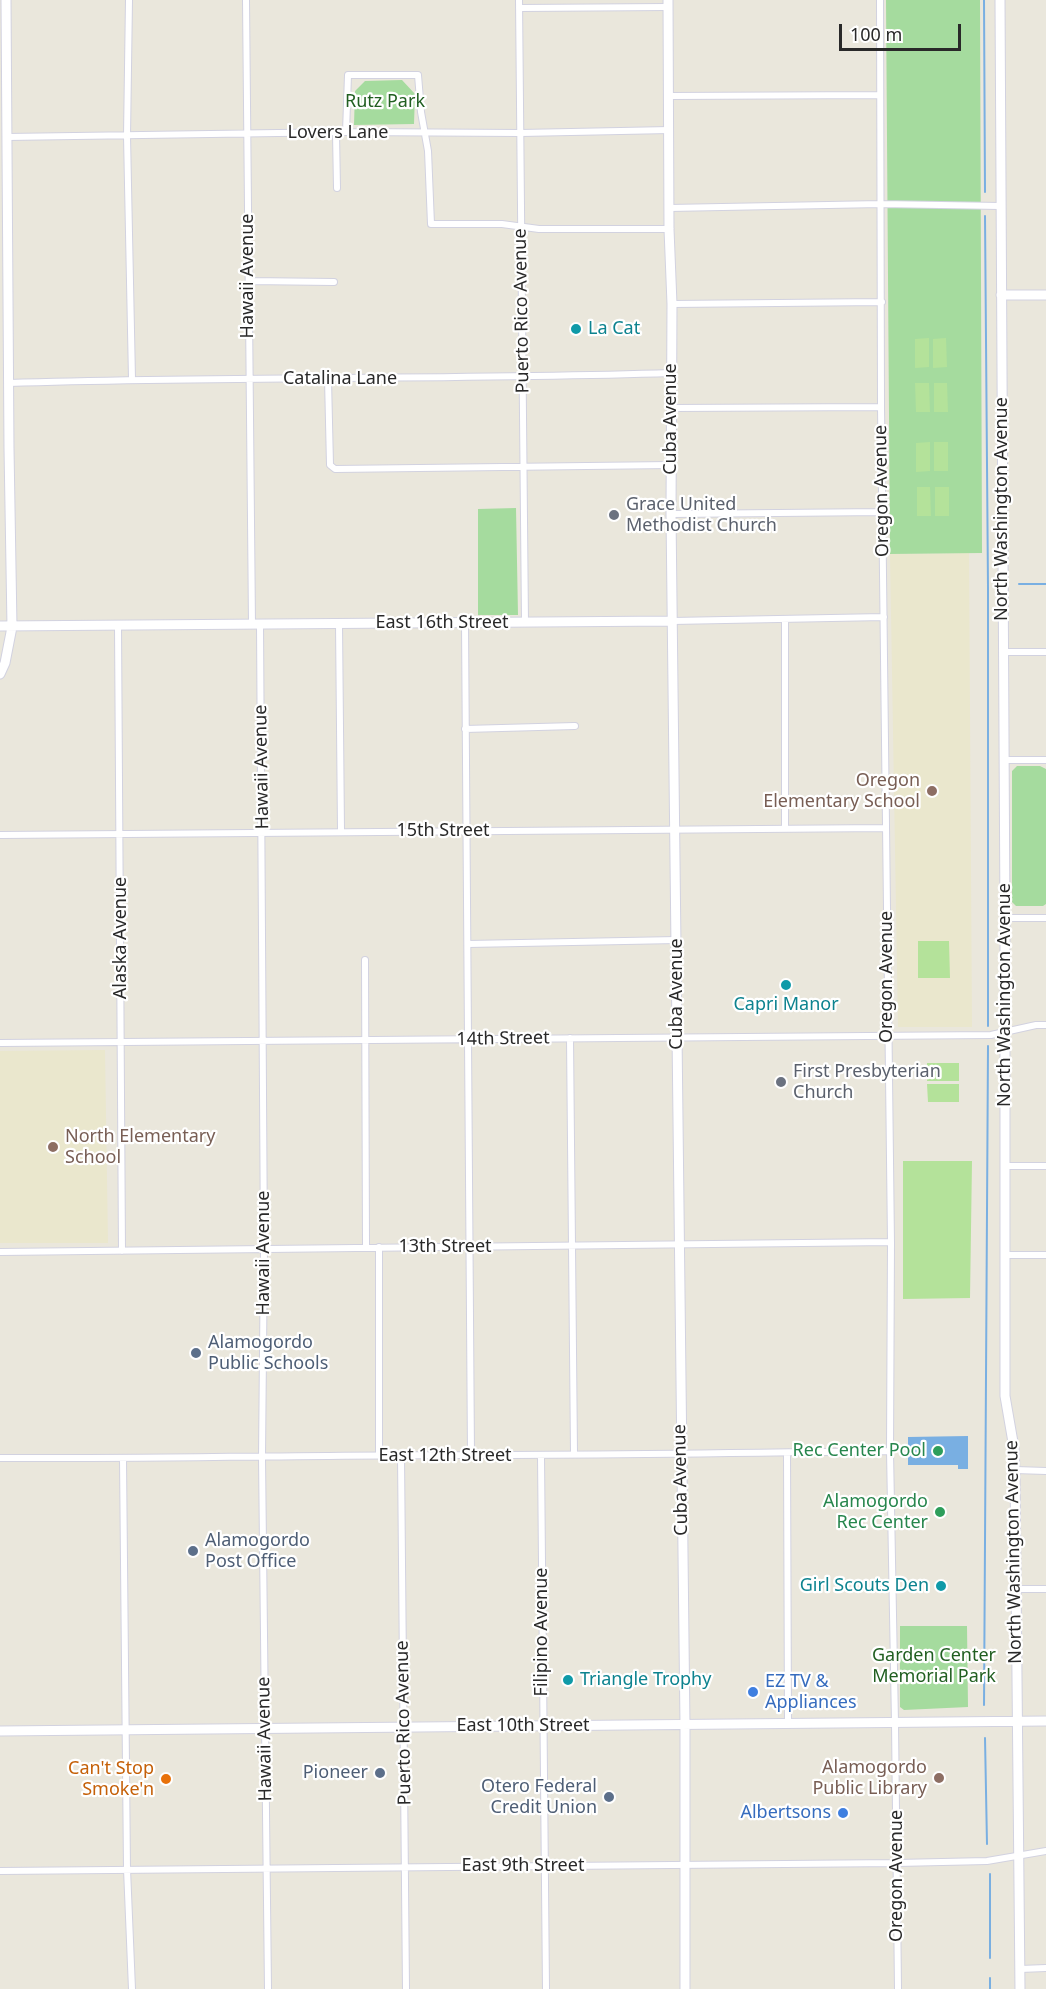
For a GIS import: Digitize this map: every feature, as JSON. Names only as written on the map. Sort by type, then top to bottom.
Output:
[{"type":"main road","name":"North Washington Avenue","points":[[1000,0],[1005,1395],[1014,1448],[1015,1470],[1020,1989]]},
{"type":"main road","name":"Cuba Avenue","points":[[668,4],[680,1453],[685,1725],[685,1989]]},
{"type":"main road","points":[[0,674],[5,663],[12,627],[4,448],[9,383],[4,313],[7,137],[4,7]]},
{"type":"main road","points":[[1001,295],[1046,295]]},
{"type":"main road","name":"East 16th Street","points":[[0,627],[672,621]]},
{"type":"main road","name":"East 10th Street","points":[[0,1731],[1046,1721]]},
{"type":"street","points":[[129,0],[127,136],[132,379]]},
{"type":"street","name":"Hawaii Avenue","points":[[246,0],[249,378],[263,833],[262,1457],[268,1989]]},
{"type":"street","name":"Puerto Rico Avenue","points":[[519,0],[525,622]]},
{"type":"street","name":"Oregon Avenue","points":[[880,0],[881,406],[891,1242],[890,1451],[898,1989]]},
{"type":"street","points":[[519,8],[668,4]]},
{"type":"street","points":[[346,132],[348,75],[418,75],[421,112],[428,151],[431,224],[520,226],[539,229],[669,229]]},
{"type":"street","points":[[669,96],[880,95]]},
{"type":"street","name":"Lovers Lane","points":[[7,137],[670,130]]},
{"type":"street","points":[[336,133],[337,188]]},
{"type":"street","points":[[669,208],[882,204],[1000,206]]},
{"type":"street","points":[[249,281],[334,282]]},
{"type":"street","points":[[672,304],[882,302]]},
{"type":"street","name":"Catalina Lane","points":[[9,383],[132,379],[522,378],[671,374]]},
{"type":"street","points":[[328,379],[330,465],[335,469],[671,465]]},
{"type":"street","points":[[671,408],[881,406]]},
{"type":"street","points":[[671,514],[883,512]]},
{"type":"street","name":"East 16th Street","points":[[672,621],[884,617]]},
{"type":"street","points":[[785,620],[785,828]]},
{"type":"street","points":[[465,623],[471,1455]]},
{"type":"street","points":[[339,624],[341,831]]},
{"type":"street","name":"Alaska Avenue","points":[[118,625],[122,1251]]},
{"type":"street","points":[[1003,652],[1046,652]]},
{"type":"street","points":[[465,729],[575,726]]},
{"type":"street","points":[[1004,760],[1046,760]]},
{"type":"street","name":"15th Street","points":[[0,835],[886,828]]},
{"type":"street","points":[[1005,918],[1046,918]]},
{"type":"street","points":[[468,944],[677,940]]},
{"type":"street","points":[[366,960],[364,1040],[366,1248]]},
{"type":"street","name":"14th Street","points":[[0,1043],[991,1035],[1035,1025],[1046,1025]]},
{"type":"street","points":[[570,1038],[574,1454]]},
{"type":"street","points":[[1004,1166],[1046,1166]]},
{"type":"street","name":"13th Street","points":[[0,1252],[891,1242]]},
{"type":"street","points":[[379,1247],[380,1456]]},
{"type":"street","points":[[1005,1255],[1046,1255]]},
{"type":"street","name":"East 12th Street","points":[[0,1458],[541,1456],[890,1451]]},
{"type":"street","points":[[787,1453],[788,1724]]},
{"type":"street","name":"Puerto Rico Avenue","points":[[401,1456],[406,1989]]},
{"type":"street","name":"Filipino Avenue","points":[[541,1456],[546,1989]]},
{"type":"street","points":[[123,1459],[127,1869],[132,1989]]},
{"type":"street","points":[[1015,1470],[1046,1471]]},
{"type":"street","points":[[1016,1589],[1046,1589]]},
{"type":"street","name":"East 9th Street","points":[[0,1870],[897,1863],[987,1861],[1046,1851]]},
{"type":"street","points":[[1020,1969],[1046,1968]]},
{"type":"shaded area","name":"Oregon Elementary School","points":[[969,553],[972,1027],[898,1027],[890,554]]},
{"type":"shaded area","name":"North Elementary School","points":[[105,1050],[108,1243],[0,1243],[0,1051]]},
{"type":"green space","points":[[886,0],[980,0],[982,553],[890,554]]},
{"type":"green space","name":"Rutz Park","points":[[402,80],[415,94],[414,124],[354,125],[355,91],[365,81]]},
{"type":"green space","points":[[929,338],[929,367],[915,368],[915,339]]},
{"type":"green space","points":[[946,338],[947,367],[933,368],[933,339]]},
{"type":"green space","points":[[915,383],[929,383],[930,412],[916,412]]},
{"type":"green space","points":[[934,383],[947,383],[948,412],[934,412]]},
{"type":"green space","points":[[930,442],[930,471],[916,472],[916,443]]},
{"type":"green space","points":[[934,442],[948,442],[948,471],[934,471]]},
{"type":"green space","points":[[917,487],[930,487],[931,516],[917,516]]},
{"type":"green space","points":[[935,487],[949,487],[949,516],[935,516]]},
{"type":"green space","points":[[516,508],[518,615],[478,615],[478,509]]},
{"type":"green space","points":[[1017,766],[1040,766],[1046,769],[1046,904],[1043,906],[1016,906],[1012,902],[1012,771]]},
{"type":"green space","points":[[918,941],[949,941],[950,978],[918,978]]},
{"type":"green space","points":[[927,1063],[959,1063],[959,1081],[927,1081]]},
{"type":"green space","points":[[927,1084],[959,1084],[959,1102],[928,1102]]},
{"type":"green space","points":[[903,1161],[972,1161],[970,1298],[903,1299]]},
{"type":"green space","name":"Garden Center Memorial Park","points":[[900,1626],[967,1626],[968,1707],[904,1710],[900,1707]]},
{"type":"water","name":"Rec Center Pool","points":[[968,1436],[968,1469],[958,1469],[958,1465],[908,1465],[908,1437]]},
{"type":"waterway","points":[[984,0],[985,192]]},
{"type":"waterway","points":[[985,216],[988,1026]]},
{"type":"waterway","points":[[1019,584],[1046,584]]},
{"type":"waterway","points":[[984,1705],[988,1046]]},
{"type":"waterway","points":[[985,1738],[987,1844]]},
{"type":"waterway","points":[[990,1874],[990,1958]]},
{"type":"waterway","points":[[990,1978],[990,1989]]},
{"type":"place","name":"La Cat","points":[[576,329]]},
{"type":"place","name":"Grace United Methodist Church","points":[[614,515]]},
{"type":"place","name":"Oregon Elementary School","points":[[932,791]]},
{"type":"place","name":"Capri Manor","points":[[786,985]]},
{"type":"place","name":"First Presbyterian Church","points":[[781,1082]]},
{"type":"place","name":"North Elementary School","points":[[53,1147]]},
{"type":"place","name":"Alamogordo Public Schools","points":[[196,1353]]},
{"type":"place","name":"Rec Center Pool","points":[[938,1451]]},
{"type":"place","name":"Alamogordo Rec Center","points":[[940,1512]]},
{"type":"place","name":"Alamogordo Post Office","points":[[193,1551]]},
{"type":"place","name":"Girl Scouts Den","points":[[941,1586]]},
{"type":"place","name":"Triangle Trophy","points":[[568,1680]]},
{"type":"place","name":"EZ TV & Appliances","points":[[753,1692]]},
{"type":"place","name":"Pioneer","points":[[380,1773]]},
{"type":"place","name":"Alamogordo Public Library","points":[[939,1778]]},
{"type":"place","name":"Can't Stop Smoke'n","points":[[166,1779]]},
{"type":"place","name":"Otero Federal Credit Union","points":[[609,1797]]},
{"type":"place","name":"Albertsons","points":[[843,1813]]}]
